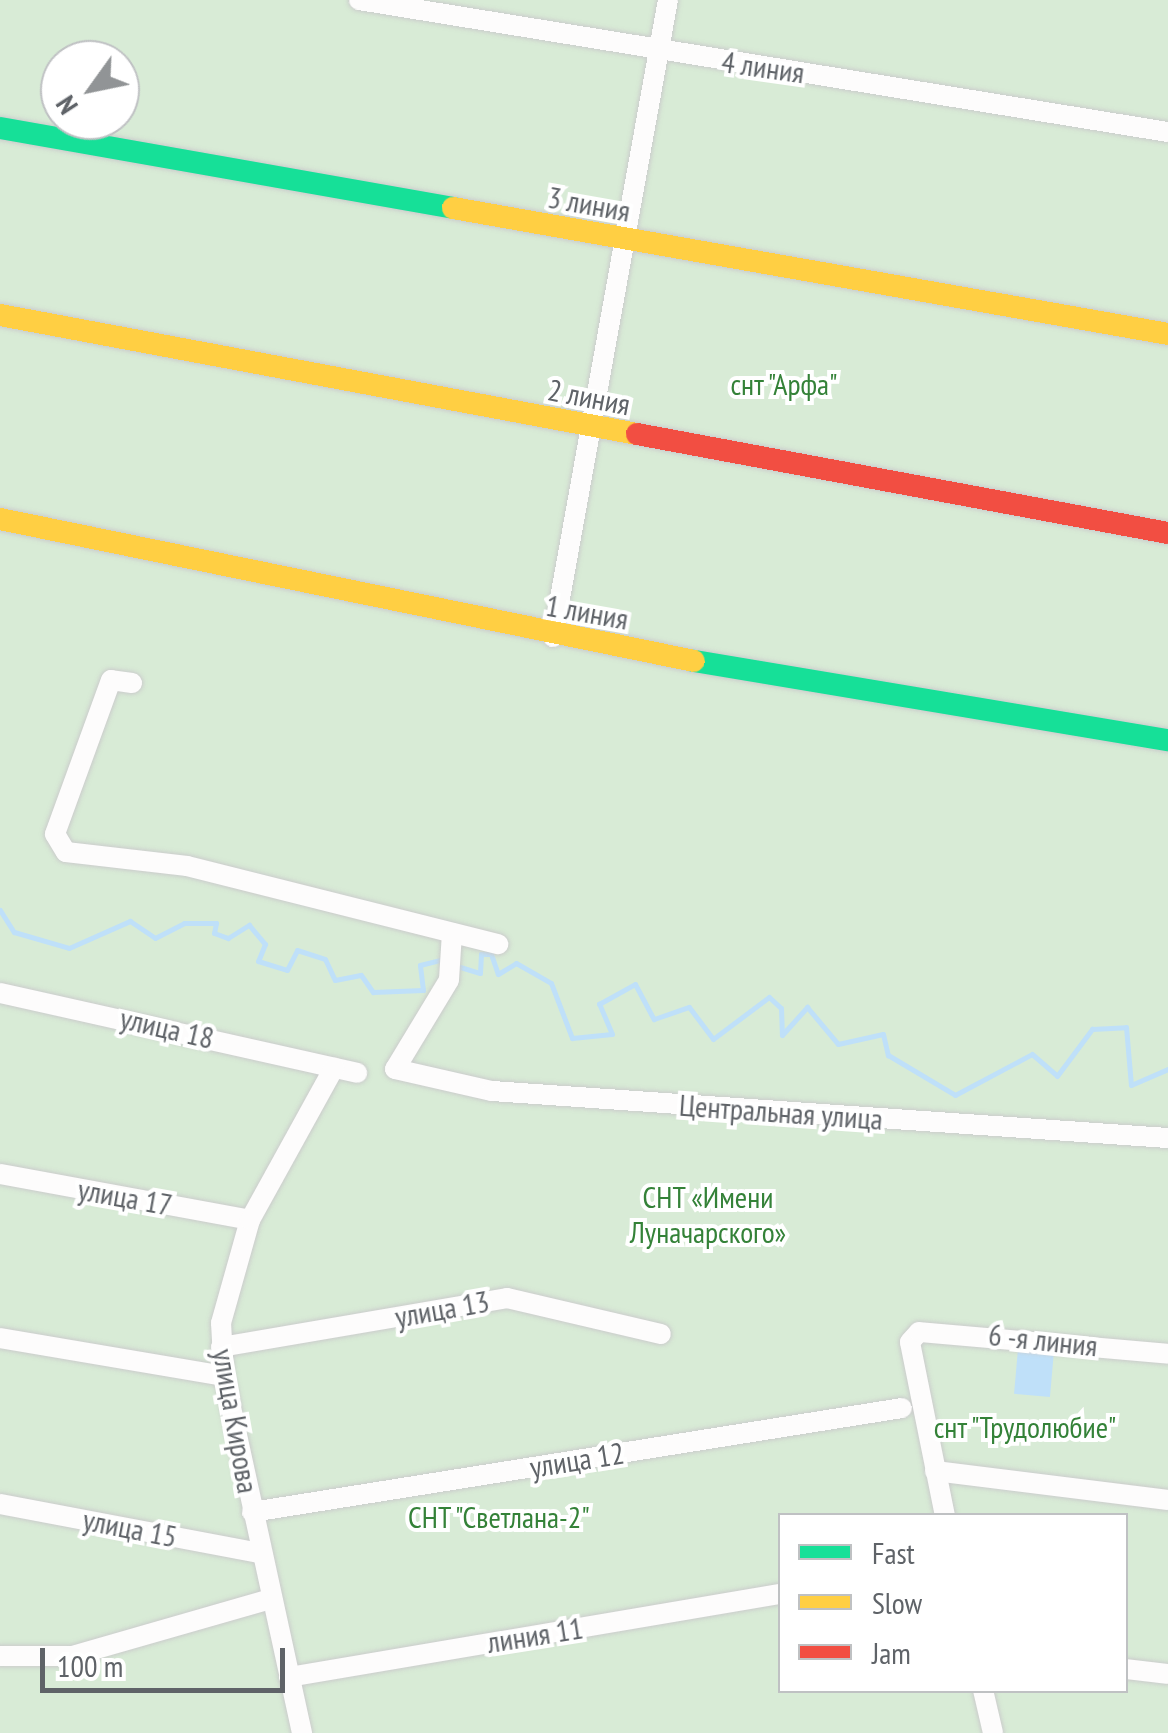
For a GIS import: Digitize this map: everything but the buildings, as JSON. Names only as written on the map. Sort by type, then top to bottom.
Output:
[{"type":"street","name":"4 линия","points":[[359,0],[658,53],[1168,132]]},
{"type":"street","points":[[553,637],[587,428],[627,242],[668,0]]},
{"type":"street","name":"3 линия","points":[[0,128],[627,242],[1168,334]]},
{"type":"street","name":"2 линия","points":[[0,314],[587,428],[1168,533]]},
{"type":"street","name":"1 линия","points":[[0,519],[553,637],[1168,740]]},
{"type":"street","points":[[132,682],[111,680],[55,834],[66,852],[187,866],[498,944]]},
{"type":"street","name":"Центральная улица","points":[[452,933],[448,980],[395,1069],[492,1090],[1168,1138]]},
{"type":"street","name":"улица 18","points":[[0,993],[356,1073]]},
{"type":"street","name":"улица Кирова","points":[[302,1733],[259,1552],[221,1347],[250,1220],[334,1068]]},
{"type":"street","name":"улица 17","points":[[0,1174],[250,1220]]},
{"type":"street","name":"улица 13","points":[[221,1347],[506,1298],[661,1334]]},
{"type":"street","name":"6 -я линия","points":[[934,1471],[910,1342],[918,1332],[1168,1354]]},
{"type":"street","points":[[0,1338],[224,1376]]},
{"type":"street","name":"улица 12","points":[[252,1512],[902,1408]]},
{"type":"street","points":[[944,1513],[934,1471],[1168,1500]]},
{"type":"street","name":"улица 15","points":[[0,1504],[259,1552]]},
{"type":"street","name":"линия 11","points":[[290,1677],[778,1594]]},
{"type":"street","points":[[0,1656],[72,1656],[270,1598]]},
{"type":"street","points":[[1128,1669],[1168,1674]]},
{"type":"street","points":[[985,1693],[993,1733]]},
{"type":"green space","points":[[0,0],[1168,0],[1168,1733],[0,1733]]},
{"type":"water","points":[[1018,1349],[1054,1352],[1050,1397],[1014,1394]]},
{"type":"waterway","points":[[0,910],[14,932],[69,948],[130,921],[155,938],[184,923],[216,923],[214,933],[228,938],[249,925],[265,944],[258,961],[287,970],[297,950],[325,959],[335,980],[361,975],[373,992],[423,990],[420,965],[440,960]]},
{"type":"waterway","points":[[457,966],[480,973],[481,954],[491,954],[498,974],[516,963],[551,983],[572,1038],[612,1034],[599,1004],[635,984],[654,1019],[689,1007],[713,1039],[769,997],[781,1008],[782,1035],[807,1007],[838,1044],[883,1034],[888,1055],[955,1095],[1032,1054],[1057,1076],[1092,1029],[1126,1027],[1131,1085],[1168,1069]]},
{"type":"traffic: fast","points":[[0,128],[453,208]]},
{"type":"traffic: fast","points":[[694,661],[1168,740]]},
{"type":"traffic: slow","points":[[453,208],[1168,334]]},
{"type":"traffic: slow","points":[[0,315],[637,434]]},
{"type":"traffic: slow","points":[[0,519],[694,661]]},
{"type":"traffic: jam","points":[[637,434],[1168,533]]},
{"type":"park label","name":"снт \"Арфа\"","points":[[784,384]]},
{"type":"park label","name":"СНТ «Имени Луначарского»","points":[[708,1214]]},
{"type":"park label","name":"снт \"Трудолюбие\"","points":[[1025,1427]]},
{"type":"park label","name":"СНТ \"Светлана-2\"","points":[[499,1517]]}]
